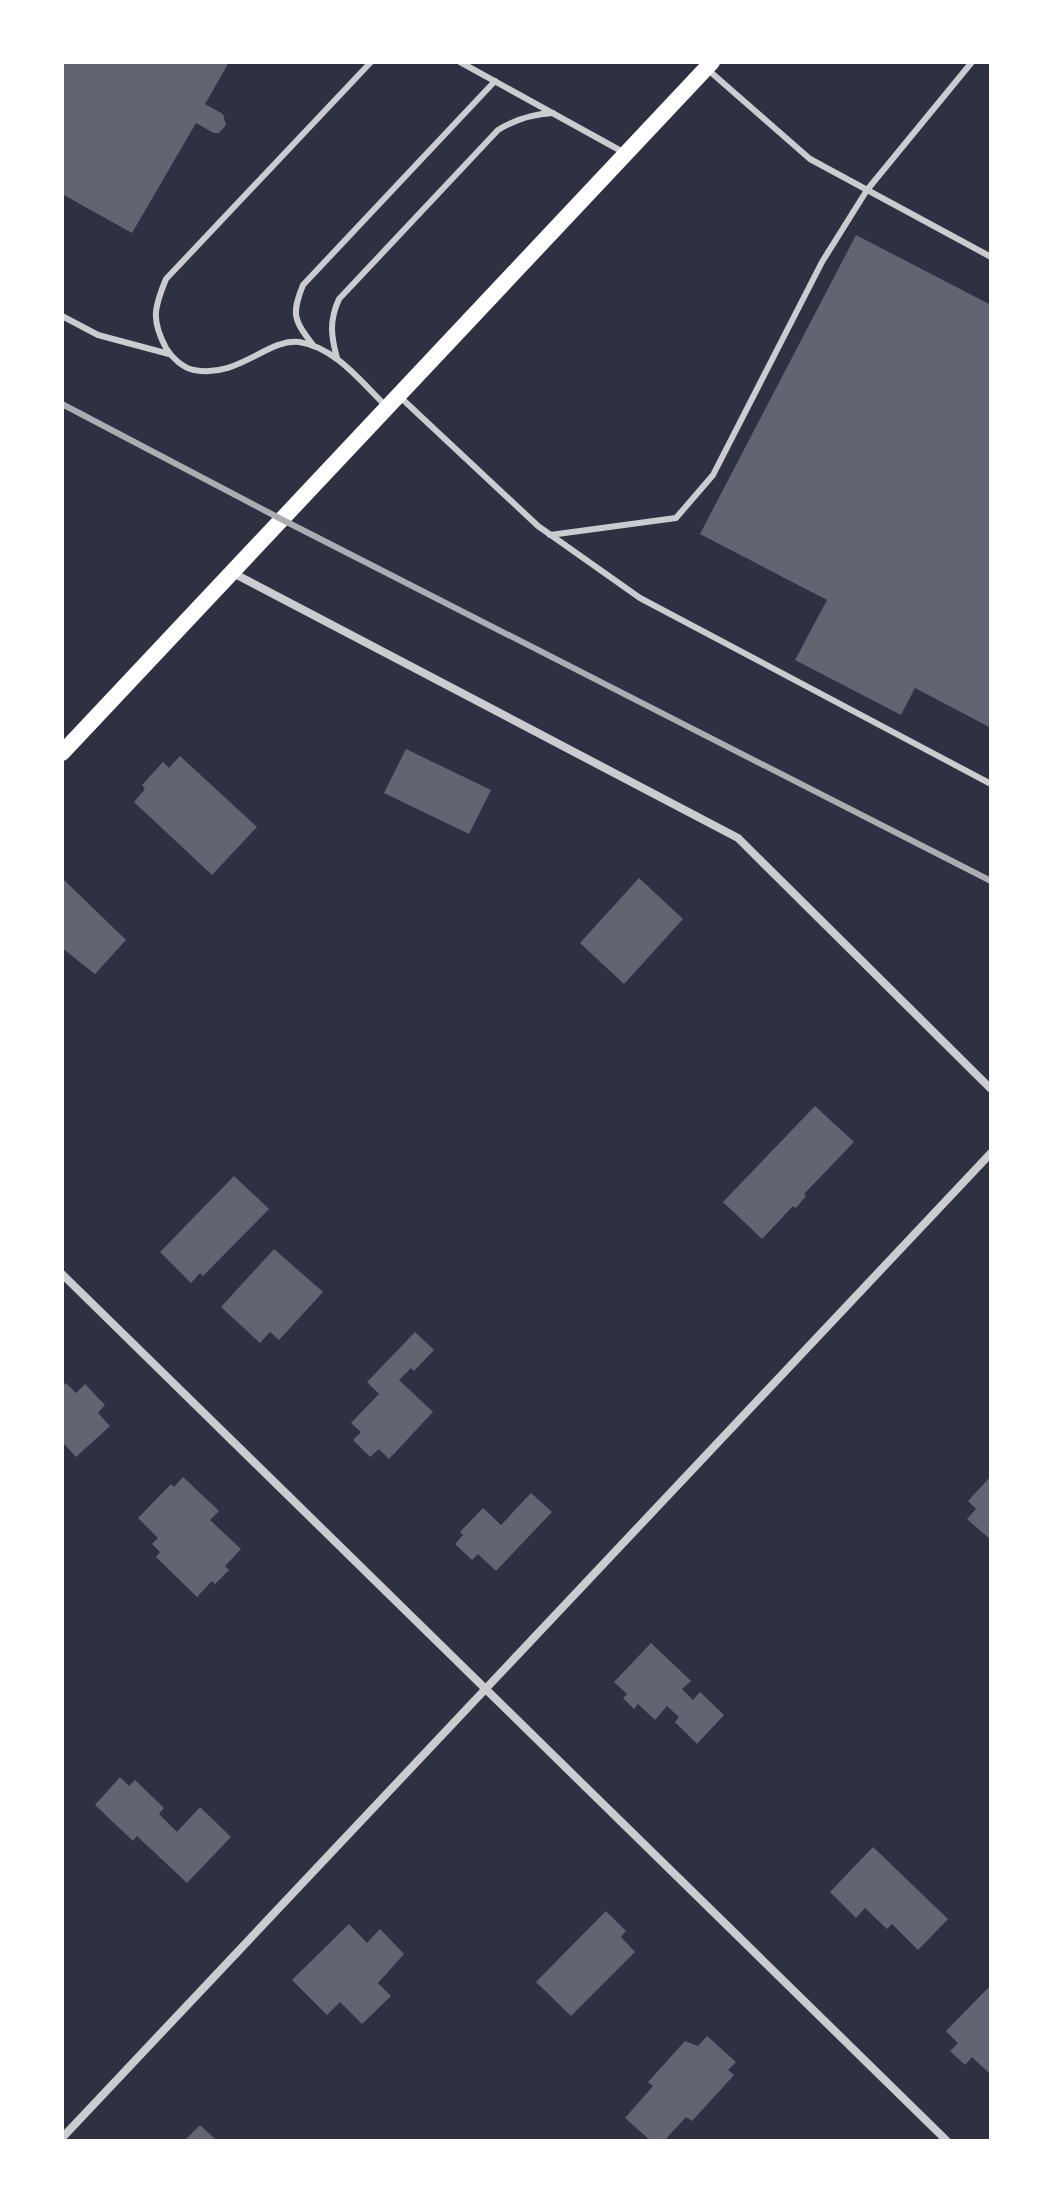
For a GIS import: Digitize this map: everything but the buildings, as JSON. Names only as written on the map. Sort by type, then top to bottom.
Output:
[{"type":"main road","points":[[62,753],[627,154],[706,64]]},
{"type":"street","points":[[232,573],[738,838],[991,1089]]},
{"type":"street","points":[[62,2138],[991,1153]]},
{"type":"street","points":[[62,1274],[947,2141]]},
{"type":"lane","points":[[371,62],[166,279],[154,306],[157,332],[169,354],[186,368],[210,373],[237,366],[295,341],[313,345],[392,401],[550,535],[640,598],[991,784]]},
{"type":"lane","points":[[460,62],[627,154]]},
{"type":"lane","points":[[550,535],[676,518],[713,475],[822,262],[867,190],[972,62]]},
{"type":"lane","points":[[706,64],[810,159],[991,257]]},
{"type":"lane","points":[[313,345],[296,322],[295,305],[303,285],[495,81]]},
{"type":"lane","points":[[338,361],[330,335],[332,313],[339,299],[498,130],[532,114],[553,113]]},
{"type":"lane","points":[[62,316],[98,335],[169,354]]},
{"type":"railway","points":[[62,404],[991,881]]}]
